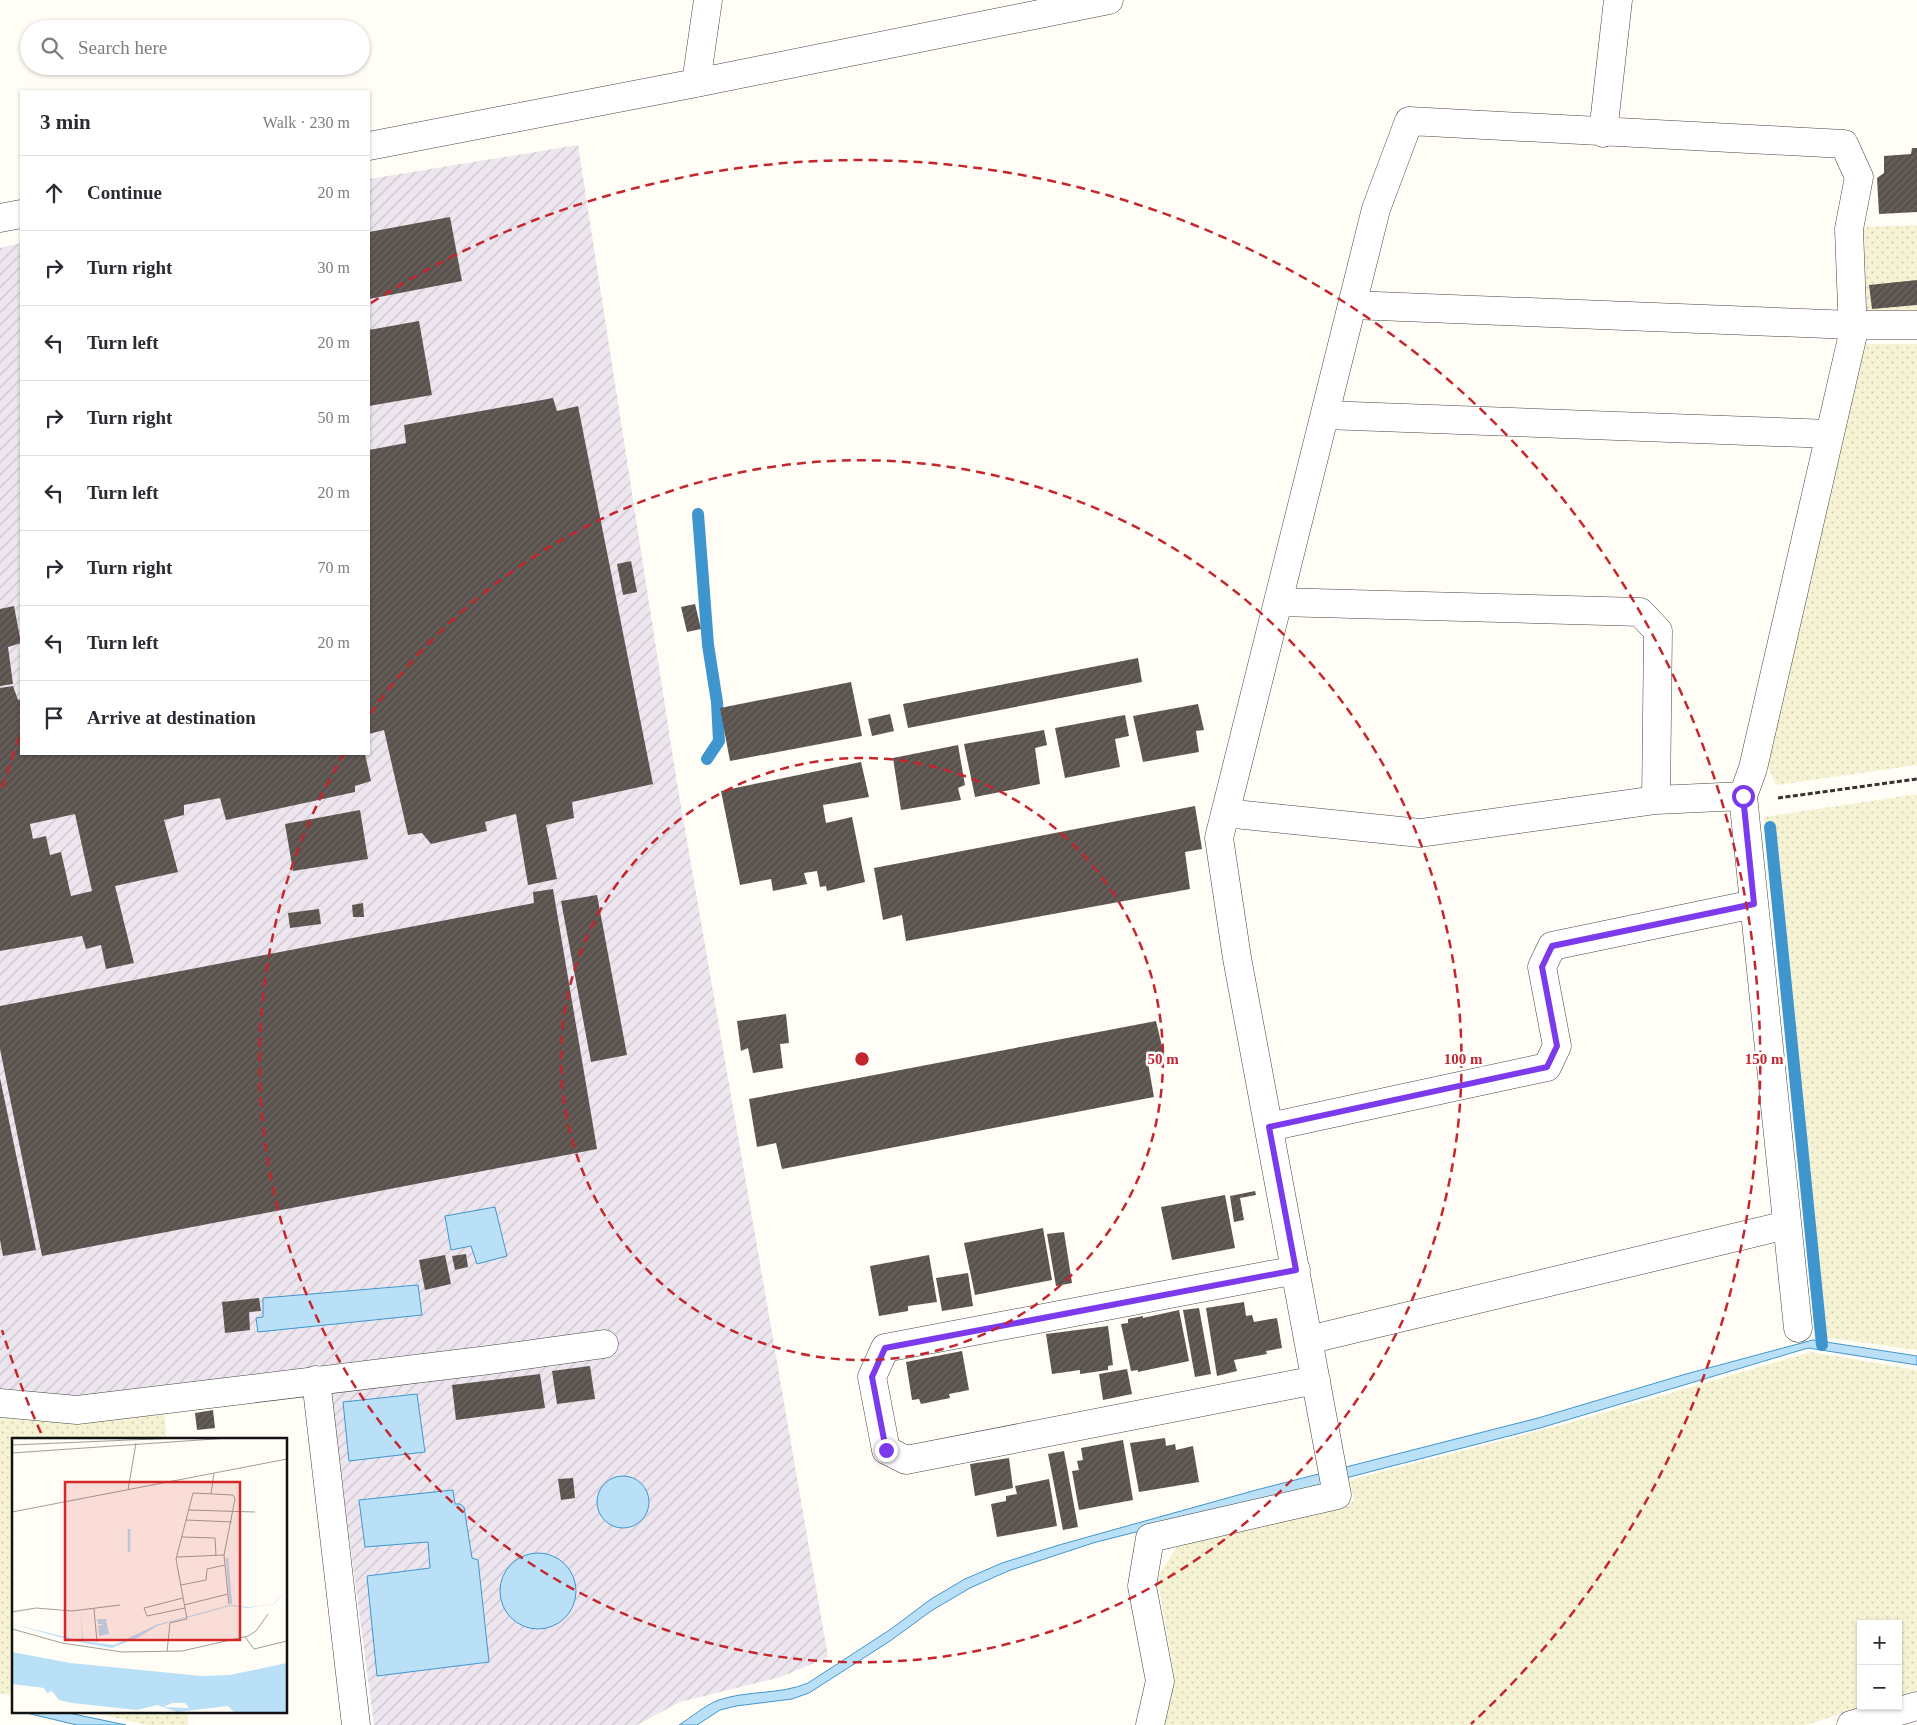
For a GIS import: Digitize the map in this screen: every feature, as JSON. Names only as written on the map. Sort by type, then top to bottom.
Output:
[{"type":"street","points":[[696,83],[708,0]]},
{"type":"street","points":[[370,146],[696,83],[1108,0]]},
{"type":"street","points":[[1603,133],[1618,0]]},
{"type":"street","points":[[1150,1725],[1160,1680],[1142,1586],[1150,1538],[1337,1495],[1236,958],[1219,838],[1376,209],[1409,121],[1603,133],[1844,144],[1859,177],[1849,229],[1853,334],[1753,768],[1743,796],[1798,1328]]},
{"type":"street","points":[[0,218],[20,214]]},
{"type":"street","points":[[1352,305],[1852,325],[1917,325]]},
{"type":"street","points":[[1325,415],[1830,434]]},
{"type":"street","points":[[1278,602],[1640,612],[1658,631],[1656,800]]},
{"type":"street","points":[[1225,813],[1420,833],[1656,800],[1743,796]]},
{"type":"street","points":[[1269,1127],[1547,1067],[1557,1046],[1542,967],[1552,946],[1754,904]]},
{"type":"street","points":[[1308,1340],[1787,1225]]},
{"type":"street","points":[[1296,1270],[885,1348],[872,1377],[886,1450],[906,1460],[1316,1380]]},
{"type":"street","points":[[0,1402],[77,1410],[489,1360],[604,1344]]},
{"type":"street","points":[[316,1380],[356,1725]]},
{"type":"street","points":[[1851,1725],[1917,1706]]},
{"type":"path","points":[[1743,796],[1782,798],[1917,779]]},
{"type":"shaded area","points":[[578,145],[677,783],[828,1657],[781,1677],[680,1702],[637,1725],[374,1725],[327,1368],[77,1397],[0,1391],[0,248],[20,243],[20,755],[370,755],[370,179]]},
{"type":"shaded area","points":[[1917,225],[1917,315],[1865,319],[1861,227]]},
{"type":"shaded area","points":[[1862,344],[1917,344],[1917,765],[1776,785],[1767,765]]},
{"type":"shaded area","points":[[1917,794],[1917,1350],[1816,1336],[1764,817]]},
{"type":"shaded area","points":[[1811,1352],[1917,1370],[1917,1690],[1902,1695],[1902,1620],[1857,1620],[1857,1709],[1806,1725],[1163,1725],[1175,1679],[1158,1582],[1160,1574],[1176,1548],[1191,1542],[1354,1501],[1350,1480],[1565,1424]]},
{"type":"shaded area","points":[[164,1410],[167,1438],[12,1438],[12,1696],[0,1693],[0,1415]]},
{"type":"shaded area","points":[[90,1712],[187,1712],[188,1725],[148,1725]]},
{"type":"water","points":[[495,1207],[507,1256],[477,1264],[471,1246],[451,1250],[445,1216]]},
{"type":"water","points":[[418,1285],[422,1315],[258,1332],[256,1318],[263,1317],[263,1298]]},
{"type":"water","points":[[1813,1340],[1917,1356],[1917,1365],[1808,1348],[1540,1428],[1093,1543],[1008,1571],[970,1588],[931,1611],[890,1641],[809,1693],[792,1699],[736,1706],[720,1710],[697,1725],[679,1725],[719,1700],[797,1687],[808,1683],[891,1629],[931,1599],[965,1579],[1002,1563],[1059,1545],[1256,1490],[1538,1418],[1686,1374]]},
{"type":"water","points":[[417,1394],[425,1452],[349,1461],[343,1402]]},
{"type":"water","points":[[618,1476],[628,1476],[637,1480],[645,1488],[649,1502],[645,1516],[637,1524],[628,1528],[618,1528],[609,1524],[601,1516],[597,1507],[597,1497],[601,1488],[609,1480]]},
{"type":"water","points":[[453,1490],[455,1504],[460,1504],[464,1507],[472,1558],[478,1560],[489,1662],[377,1676],[367,1576],[430,1568],[428,1542],[365,1547],[359,1500]]},
{"type":"water","points":[[538,1553],[552,1556],[565,1564],[573,1577],[576,1591],[573,1605],[565,1618],[552,1626],[538,1629],[524,1626],[511,1618],[503,1605],[500,1591],[503,1577],[511,1564],[524,1556]]},
{"type":"water","points":[[22,1712],[64,1712],[126,1725],[77,1725]]},
{"type":"building","points":[[1912,148],[1917,148],[1917,212],[1879,214],[1877,178],[1884,173],[1884,156],[1911,154]]},
{"type":"building","points":[[450,217],[462,281],[370,299],[370,232]]},
{"type":"building","points":[[1917,280],[1917,305],[1872,309],[1869,285]]},
{"type":"building","points":[[419,321],[432,395],[370,406],[370,330]]},
{"type":"building","points":[[553,398],[557,411],[578,406],[653,784],[572,802],[574,818],[546,825],[557,879],[528,885],[516,814],[485,822],[487,831],[431,844],[422,833],[408,835],[384,730],[370,734],[370,450],[406,443],[404,425]]},
{"type":"building","points":[[631,561],[637,592],[623,595],[617,564]]},
{"type":"building","points":[[695,604],[701,629],[687,632],[681,607]]},
{"type":"building","points":[[14,606],[20,643],[8,647],[13,684],[0,686],[0,609]]},
{"type":"building","points":[[1138,658],[1142,682],[908,728],[903,704]]},
{"type":"building","points":[[851,682],[862,736],[730,761],[720,708]]},
{"type":"building","points":[[13,686],[18,700],[20,699],[20,755],[365,755],[371,781],[355,786],[355,792],[226,820],[220,798],[184,805],[184,815],[164,820],[178,872],[115,886],[134,963],[106,969],[101,945],[86,949],[82,936],[0,951],[0,688]],"holes":[[[75,814],[92,891],[71,896],[61,852],[50,855],[46,836],[33,839],[30,824]]]},
{"type":"building","points":[[1198,704],[1204,730],[1196,731],[1199,752],[1143,762],[1133,716]]},
{"type":"building","points":[[890,714],[894,731],[872,736],[868,719]]},
{"type":"building","points":[[1125,715],[1129,736],[1115,739],[1120,767],[1065,778],[1055,728]]},
{"type":"building","points":[[1044,730],[1047,745],[1035,748],[1040,784],[975,797],[964,744]]},
{"type":"building","points":[[958,745],[965,785],[958,788],[961,800],[901,810],[893,758]]},
{"type":"building","points":[[861,762],[869,797],[823,805],[826,823],[852,817],[865,882],[827,891],[826,886],[820,887],[817,871],[804,873],[807,884],[773,891],[771,879],[740,885],[721,791]]},
{"type":"building","points":[[1195,806],[1202,849],[1185,852],[1190,889],[906,941],[902,915],[883,920],[874,868]]},
{"type":"building","points":[[360,810],[368,859],[293,871],[285,824]]},
{"type":"building","points":[[553,889],[597,1149],[42,1256],[0,1049],[0,1006],[534,903],[533,892]]},
{"type":"building","points":[[597,895],[627,1055],[591,1062],[561,901]]},
{"type":"building","points":[[363,903],[364,917],[353,917],[352,905]]},
{"type":"building","points":[[319,909],[321,924],[290,928],[288,913]]},
{"type":"building","points":[[786,1014],[789,1043],[780,1044],[783,1068],[753,1073],[748,1048],[741,1051],[737,1021]]},
{"type":"building","points":[[1156,1021],[1165,1059],[1148,1063],[1154,1097],[782,1169],[776,1143],[757,1147],[749,1099]]},
{"type":"building","points":[[0,1078],[36,1250],[3,1256],[0,1240]]},
{"type":"building","points":[[1255,1191],[1256,1195],[1240,1198],[1244,1220],[1234,1222],[1230,1196]]},
{"type":"building","points":[[1225,1195],[1235,1248],[1172,1260],[1161,1207]]},
{"type":"building","points":[[1043,1228],[1052,1280],[975,1295],[964,1243]]},
{"type":"building","points":[[1064,1232],[1072,1283],[1056,1286],[1047,1234]]},
{"type":"building","points":[[466,1254],[468,1267],[455,1270],[452,1256]]},
{"type":"building","points":[[445,1255],[451,1284],[425,1290],[419,1260]]},
{"type":"building","points":[[929,1255],[937,1302],[908,1306],[908,1311],[879,1316],[870,1266]]},
{"type":"building","points":[[968,1273],[973,1306],[942,1311],[936,1278]]},
{"type":"building","points":[[259,1298],[261,1311],[249,1312],[250,1330],[225,1333],[222,1302]]},
{"type":"building","points":[[1244,1302],[1246,1316],[1252,1315],[1254,1322],[1277,1318],[1282,1348],[1266,1351],[1267,1354],[1234,1360],[1237,1371],[1217,1376],[1206,1308]]},
{"type":"building","points":[[1199,1308],[1211,1374],[1195,1377],[1183,1310]]},
{"type":"building","points":[[1179,1310],[1189,1361],[1138,1372],[1138,1370],[1131,1371],[1121,1324],[1128,1323],[1128,1319],[1143,1316],[1143,1318]]},
{"type":"building","points":[[1108,1326],[1113,1365],[1108,1366],[1108,1370],[1080,1374],[1080,1370],[1052,1374],[1046,1334]]},
{"type":"building","points":[[962,1351],[969,1390],[949,1394],[950,1398],[921,1404],[919,1399],[912,1400],[906,1362]]},
{"type":"building","points":[[590,1366],[595,1399],[557,1404],[552,1371]]},
{"type":"building","points":[[1127,1369],[1132,1394],[1103,1400],[1099,1374]]},
{"type":"building","points":[[540,1374],[545,1408],[456,1420],[452,1385]]},
{"type":"building","points":[[213,1410],[215,1428],[197,1430],[195,1413]]},
{"type":"building","points":[[1165,1438],[1166,1446],[1175,1444],[1176,1450],[1193,1446],[1199,1482],[1139,1492],[1130,1443]]},
{"type":"building","points":[[1123,1440],[1133,1500],[1079,1510],[1072,1471],[1079,1470],[1077,1461],[1083,1460],[1081,1448]]},
{"type":"building","points":[[1064,1451],[1078,1527],[1063,1530],[1048,1454]]},
{"type":"building","points":[[1009,1458],[1013,1488],[975,1496],[970,1464]]},
{"type":"building","points":[[573,1478],[575,1498],[561,1500],[558,1479]]},
{"type":"building","points":[[1049,1479],[1057,1526],[997,1537],[991,1504],[1006,1501],[1006,1496],[1017,1494],[1015,1486]]},
{"type":"waterway","points":[[698,514],[708,645],[717,702],[719,741],[707,759]]},
{"type":"waterway","points":[[1770,827],[1822,1345]]},
{"type":"route","points":[[886,1450],[872,1377],[885,1348],[1296,1270],[1269,1127],[1547,1067],[1557,1046],[1542,967],[1552,946],[1754,904],[1743,796]]}]
